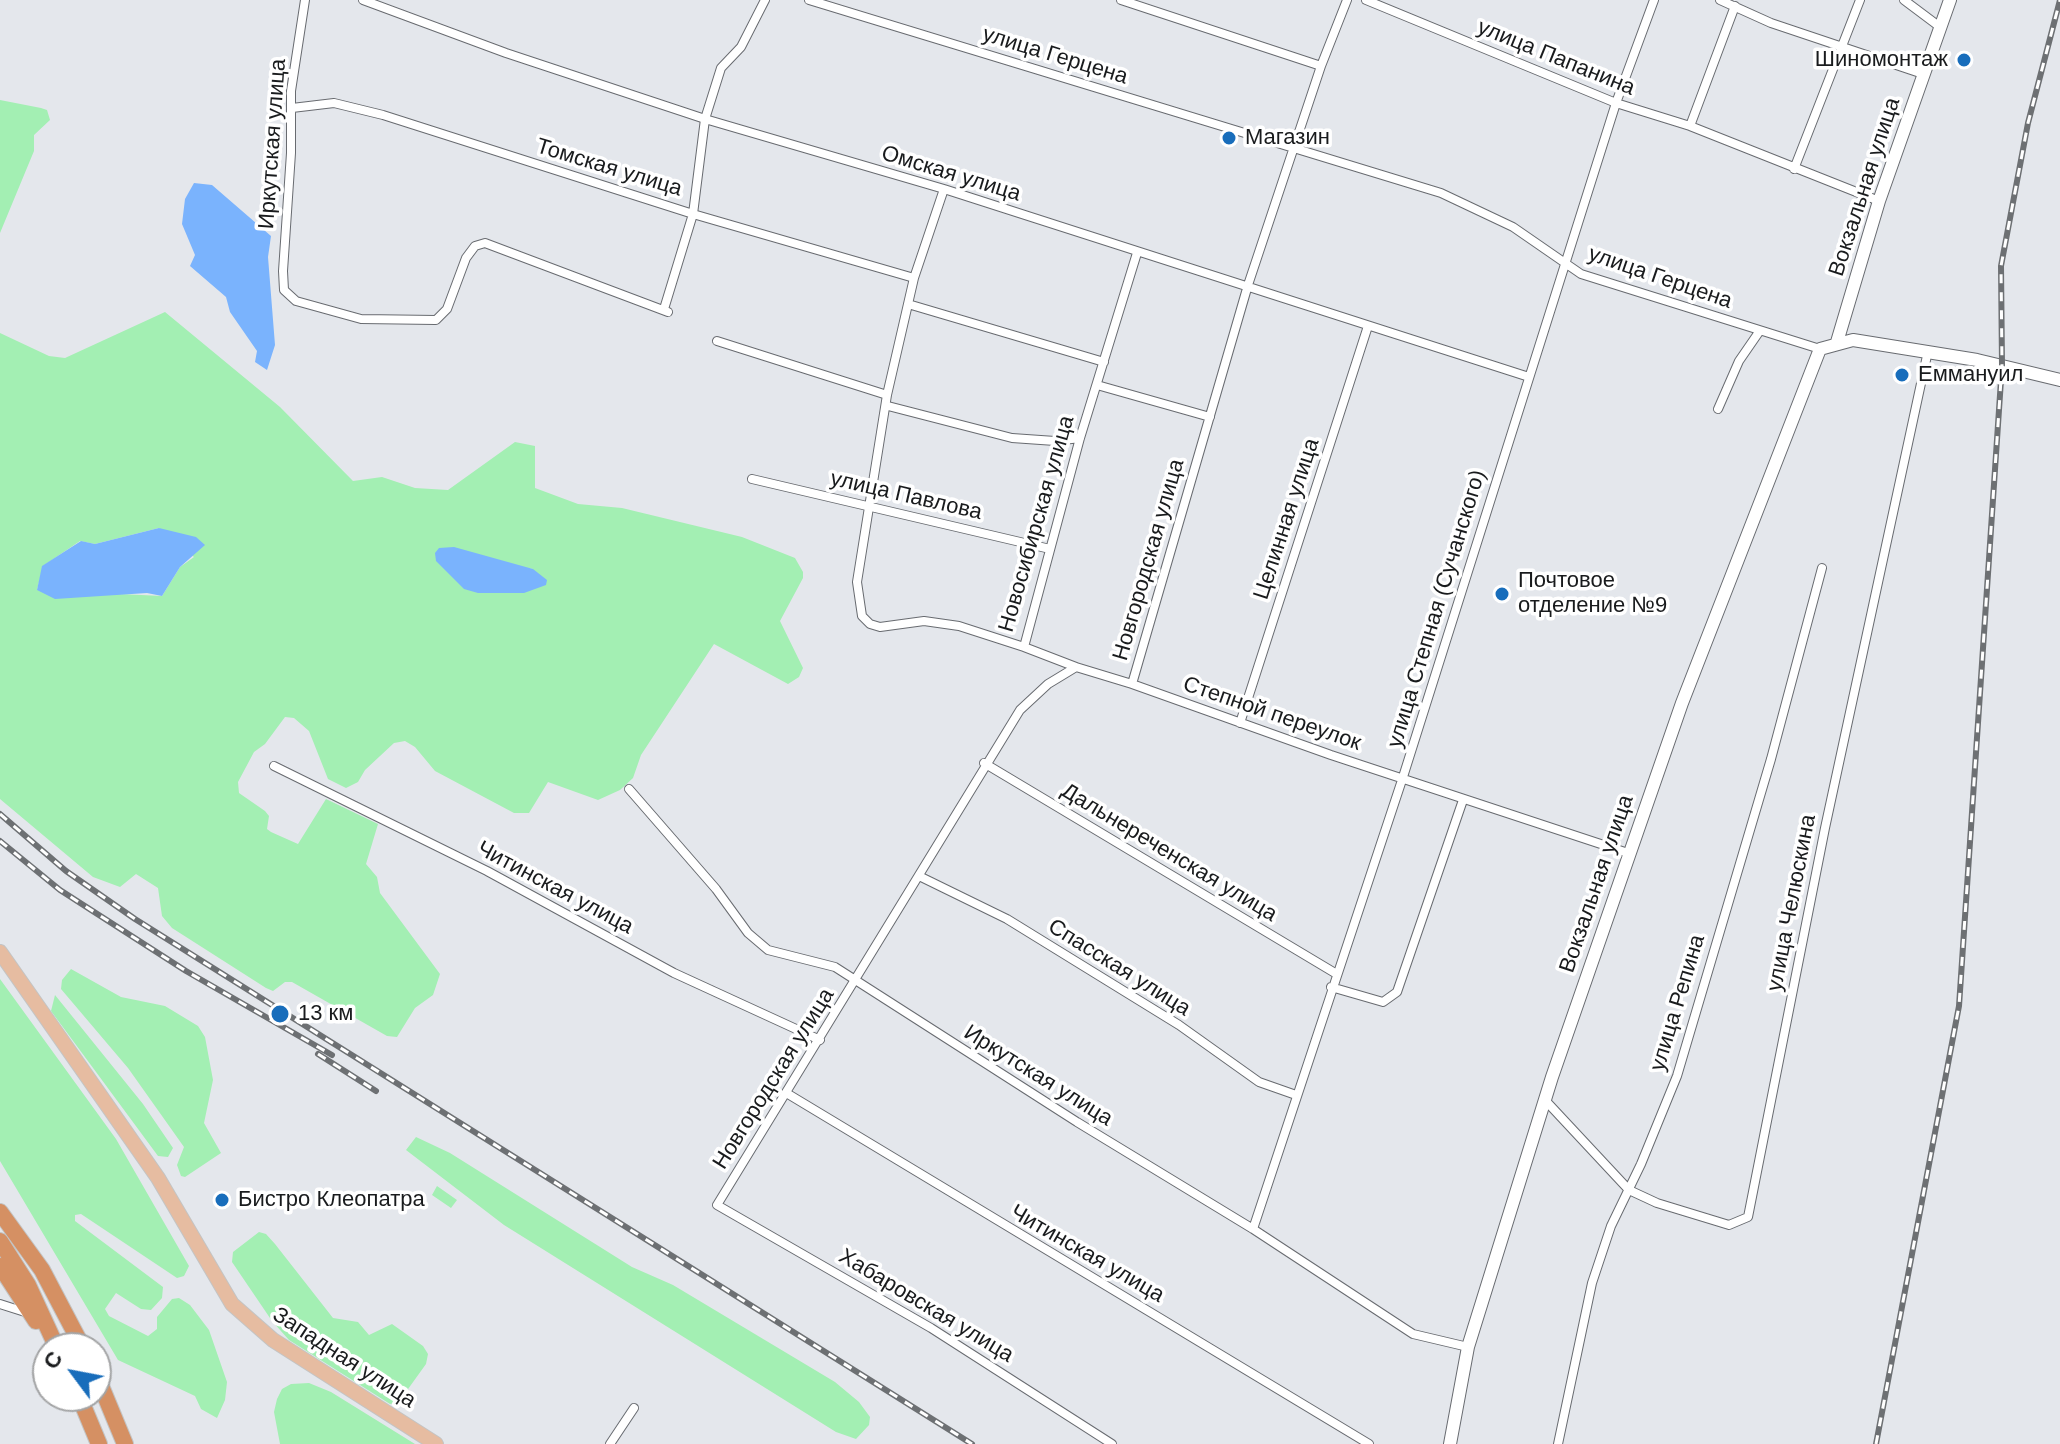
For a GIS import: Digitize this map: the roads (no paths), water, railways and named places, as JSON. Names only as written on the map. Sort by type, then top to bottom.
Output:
[{"type":"highway","points":[[0,1198],[75,1332]]},
{"type":"highway","points":[[0,1212],[42,1270]]},
{"type":"highway","points":[[0,1241],[28,1285],[48,1332]]},
{"type":"highway","points":[[0,1266],[44,1332]]},
{"type":"highway","points":[[86,1412],[99,1444]]},
{"type":"highway","points":[[112,1412],[125,1444]]},
{"type":"main road","name":"Вокзальная улица","points":[[1837,342],[1879,201],[1950,0]]},
{"type":"main road","points":[[1820,349],[1853,340],[1928,351],[2060,380]]},
{"type":"main road","name":"Вокзальная улица","points":[[1450,1444],[1468,1347],[1545,1100],[1628,853],[1820,349]]},
{"type":"main road","name":"Западная улица","points":[[0,952],[158,1178],[232,1304],[285,1348],[436,1444]]},
{"type":"street","name":"Иркутская улица","points":[[305,0],[291,91],[284,290],[296,301],[361,319],[436,320],[447,309],[469,254],[475,246],[485,243],[666,310],[693,214]]},
{"type":"street","name":"Омская улица","points":[[363,0],[506,53],[705,119],[944,189],[1529,377]]},
{"type":"street","points":[[693,214],[705,119],[721,68],[741,47],[765,0]]},
{"type":"street","name":"улица Герцена","points":[[809,0],[1441,193],[1513,227],[1581,274],[1636,294],[1820,349]]},
{"type":"street","points":[[1121,0],[1321,66]]},
{"type":"street","name":"Новгородская улица","points":[[717,1205],[788,1094],[984,763],[1020,710],[1048,684],[1076,667],[1132,684],[1248,285],[1321,66],[1347,0]]},
{"type":"street","name":"улица Папанина","points":[[1366,0],[1616,103],[1690,126],[1879,201]]},
{"type":"street","name":"улица Степная (Сучанского)","points":[[1253,1229],[1335,973],[1403,777],[1616,103],[1654,0]]},
{"type":"street","points":[[1720,0],[1771,23],[1923,74]]},
{"type":"street","points":[[1794,169],[1860,0]]},
{"type":"street","points":[[1904,0],[1940,27]]},
{"type":"street","points":[[1690,126],[1735,6]]},
{"type":"street","name":"Томская улица","points":[[292,108],[334,103],[383,115],[693,214],[914,278]]},
{"type":"street","points":[[869,506],[888,406],[887,395],[914,278],[944,189]]},
{"type":"street","name":"Новосибирская улица","points":[[869,506],[857,582],[862,616],[880,627],[924,621],[959,626],[1024,647],[1080,438],[1137,253]]},
{"type":"street","points":[[908,304],[1104,362]]},
{"type":"street","name":"Целинная улица","points":[[1240,723],[1368,326]]},
{"type":"street","points":[[1718,409],[1739,361],[1759,332]]},
{"type":"street","points":[[717,341],[887,395]]},
{"type":"street","name":"улица Челюскина","points":[[1545,1100],[1629,1190],[1657,1203],[1729,1225],[1741,1222],[1751,1211],[1825,828],[1928,351]]},
{"type":"street","points":[[1097,385],[1210,417]]},
{"type":"street","points":[[888,406],[1012,438],[1055,441],[1080,438]]},
{"type":"street","name":"улица Павлова","points":[[752,479],[1050,549]]},
{"type":"street","name":"улица Репина","points":[[1558,1444],[1592,1283],[1611,1226],[1677,1076],[1771,759],[1822,568]]},
{"type":"street","points":[[1024,647],[1076,667]]},
{"type":"street","name":"Степной переулок","points":[[1132,684],[1463,800],[1628,853]]},
{"type":"street","name":"Дальнереченская улица","points":[[984,763],[1335,973]]},
{"type":"street","name":"Читинская улица","points":[[274,766],[487,871],[674,973],[820,1040]]},
{"type":"street","name":"Иркутская улица","points":[[629,789],[716,889],[748,933],[768,950],[819,960],[856,980],[1051,1106],[1253,1229],[1413,1334],[1468,1347]]},
{"type":"street","points":[[1331,987],[1383,1002],[1397,992],[1463,800]]},
{"type":"street","name":"Спасская улица","points":[[919,876],[1007,919],[1179,1025],[1259,1082],[1296,1095]]},
{"type":"street","name":"Читинская улица","points":[[788,1094],[1369,1444]]},
{"type":"street","name":"Хабаровская улица","points":[[717,1205],[931,1328],[1112,1444]]},
{"type":"street","points":[[0,1304],[19,1308],[33,1316]]},
{"type":"street","points":[[610,1444],[634,1408]]},
{"type":"water","points":[[194,183],[212,185],[271,236],[268,257],[275,345],[267,370],[255,362],[257,351],[230,312],[226,297],[190,266],[195,255],[182,224],[185,199]]},
{"type":"water","points":[[159,528],[196,537],[205,545],[180,567],[162,596],[147,593],[55,599],[37,590],[42,566],[81,541],[95,544]]},
{"type":"water","points":[[454,547],[533,569],[547,580],[546,585],[524,593],[478,593],[464,589],[436,561],[435,553],[439,548]]},
{"type":"railway","points":[[1876,1444],[1959,1006],[2002,365],[2001,266],[2028,123],[2060,0]]},
{"type":"railway","points":[[0,814],[66,871],[135,919],[972,1444]]},
{"type":"railway","points":[[0,841],[60,890],[186,971],[332,1055]]},
{"type":"railway","points":[[318,1054],[376,1091]]},
{"type":"place","name":"Шиномонтаж","points":[[1964,60]]},
{"type":"place","name":"Магазин","points":[[1229,138]]},
{"type":"place","name":"Еммануил","points":[[1902,375]]},
{"type":"place","name":"Почтовое отделение №9","points":[[1502,594]]},
{"type":"place","name":"13 км","points":[[280,1014]]},
{"type":"place","name":"Бистро Клеопатра","points":[[222,1200]]}]
